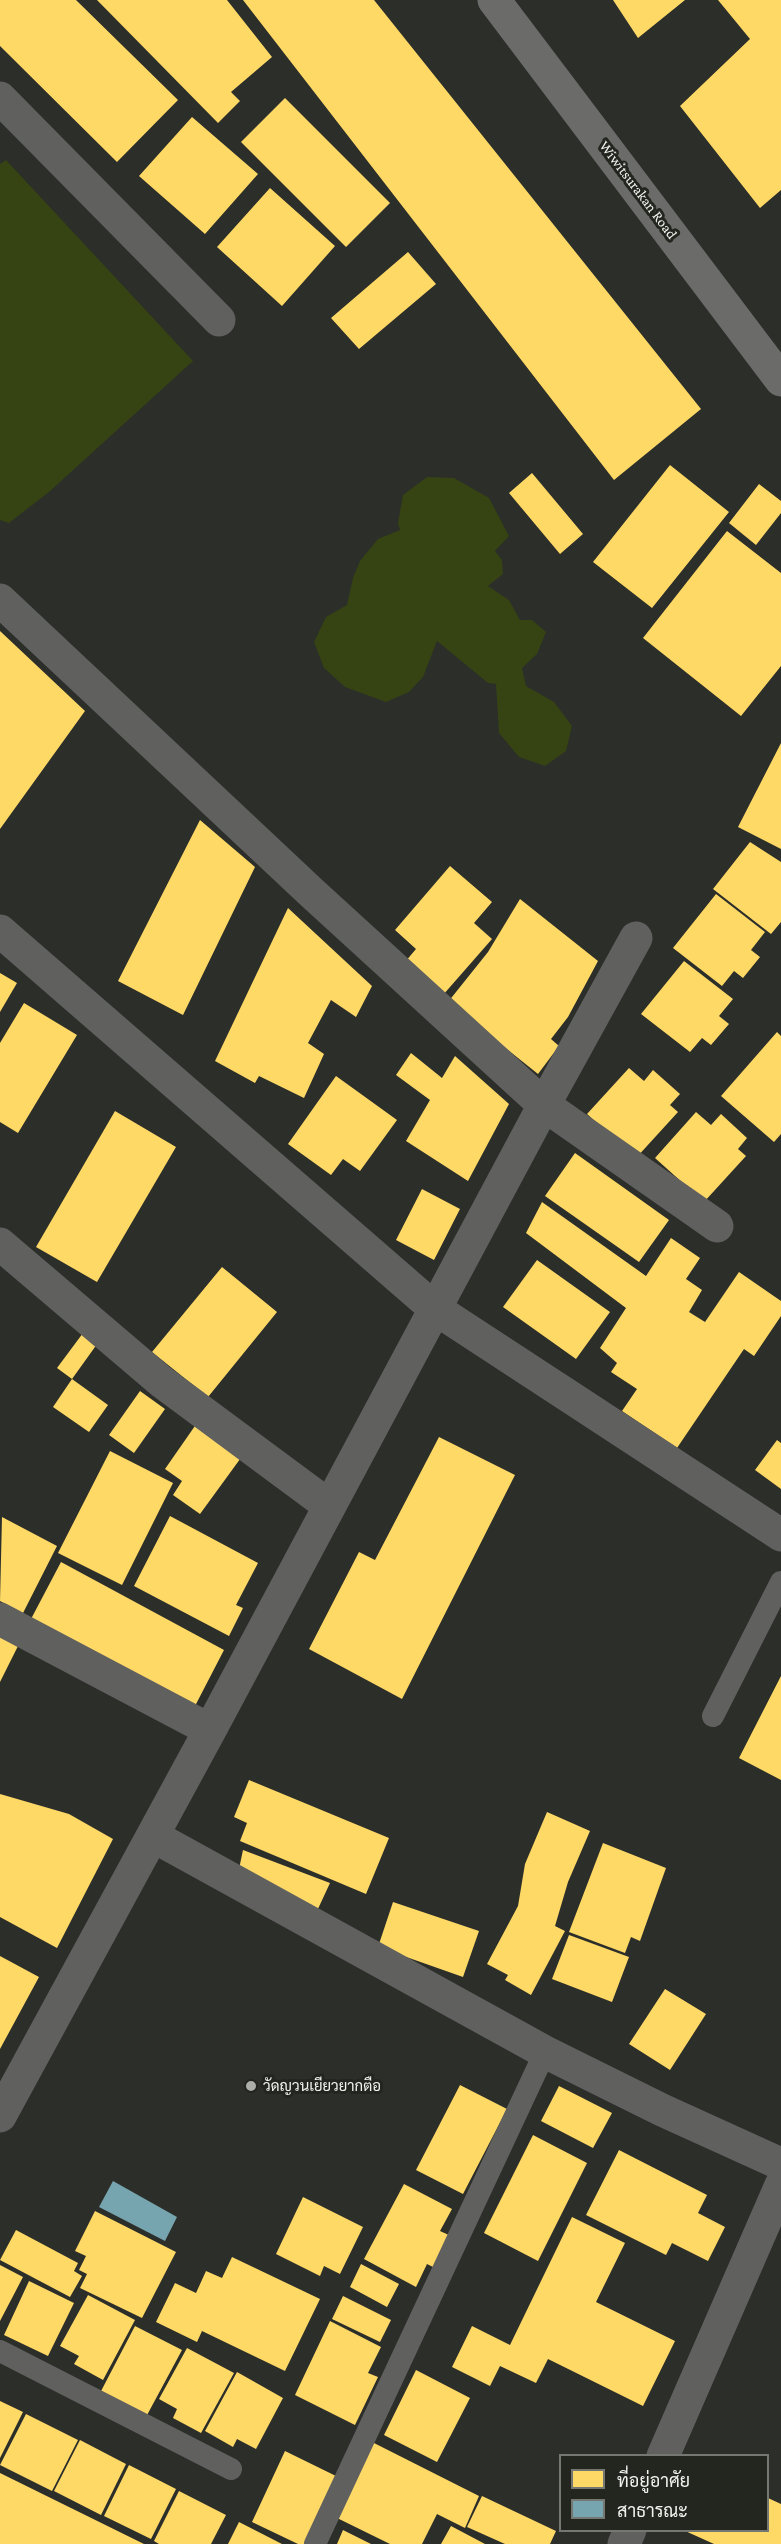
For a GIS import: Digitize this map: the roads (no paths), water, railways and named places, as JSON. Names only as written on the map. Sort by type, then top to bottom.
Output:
[{"type":"main road","name":"Wiwitsurakan Road","points":[[494,0],[781,380]]},
{"type":"street","points":[[0,98],[219,320]]},
{"type":"street","points":[[0,600],[312,893],[544,1105],[717,1226]]},
{"type":"street","points":[[0,930],[434,1308],[781,1535]]},
{"type":"street","points":[[0,2116],[210,1730],[434,1308],[636,938]]},
{"type":"street","points":[[0,1244],[162,1382],[328,1505]]},
{"type":"street","points":[[0,1619],[210,1730]]},
{"type":"street","points":[[153,1836],[545,2052],[662,2110],[781,2164]]},
{"type":"street","points":[[664,2454],[781,2185]]},
{"type":"lane","points":[[713,1716],[781,1582]]},
{"type":"lane","points":[[315,2544],[545,2052]]},
{"type":"lane","points":[[0,2351],[231,2469]]},
{"type":"place","name":"วัดญวนเยียวยากตือ","points":[[251,2086]]}]
